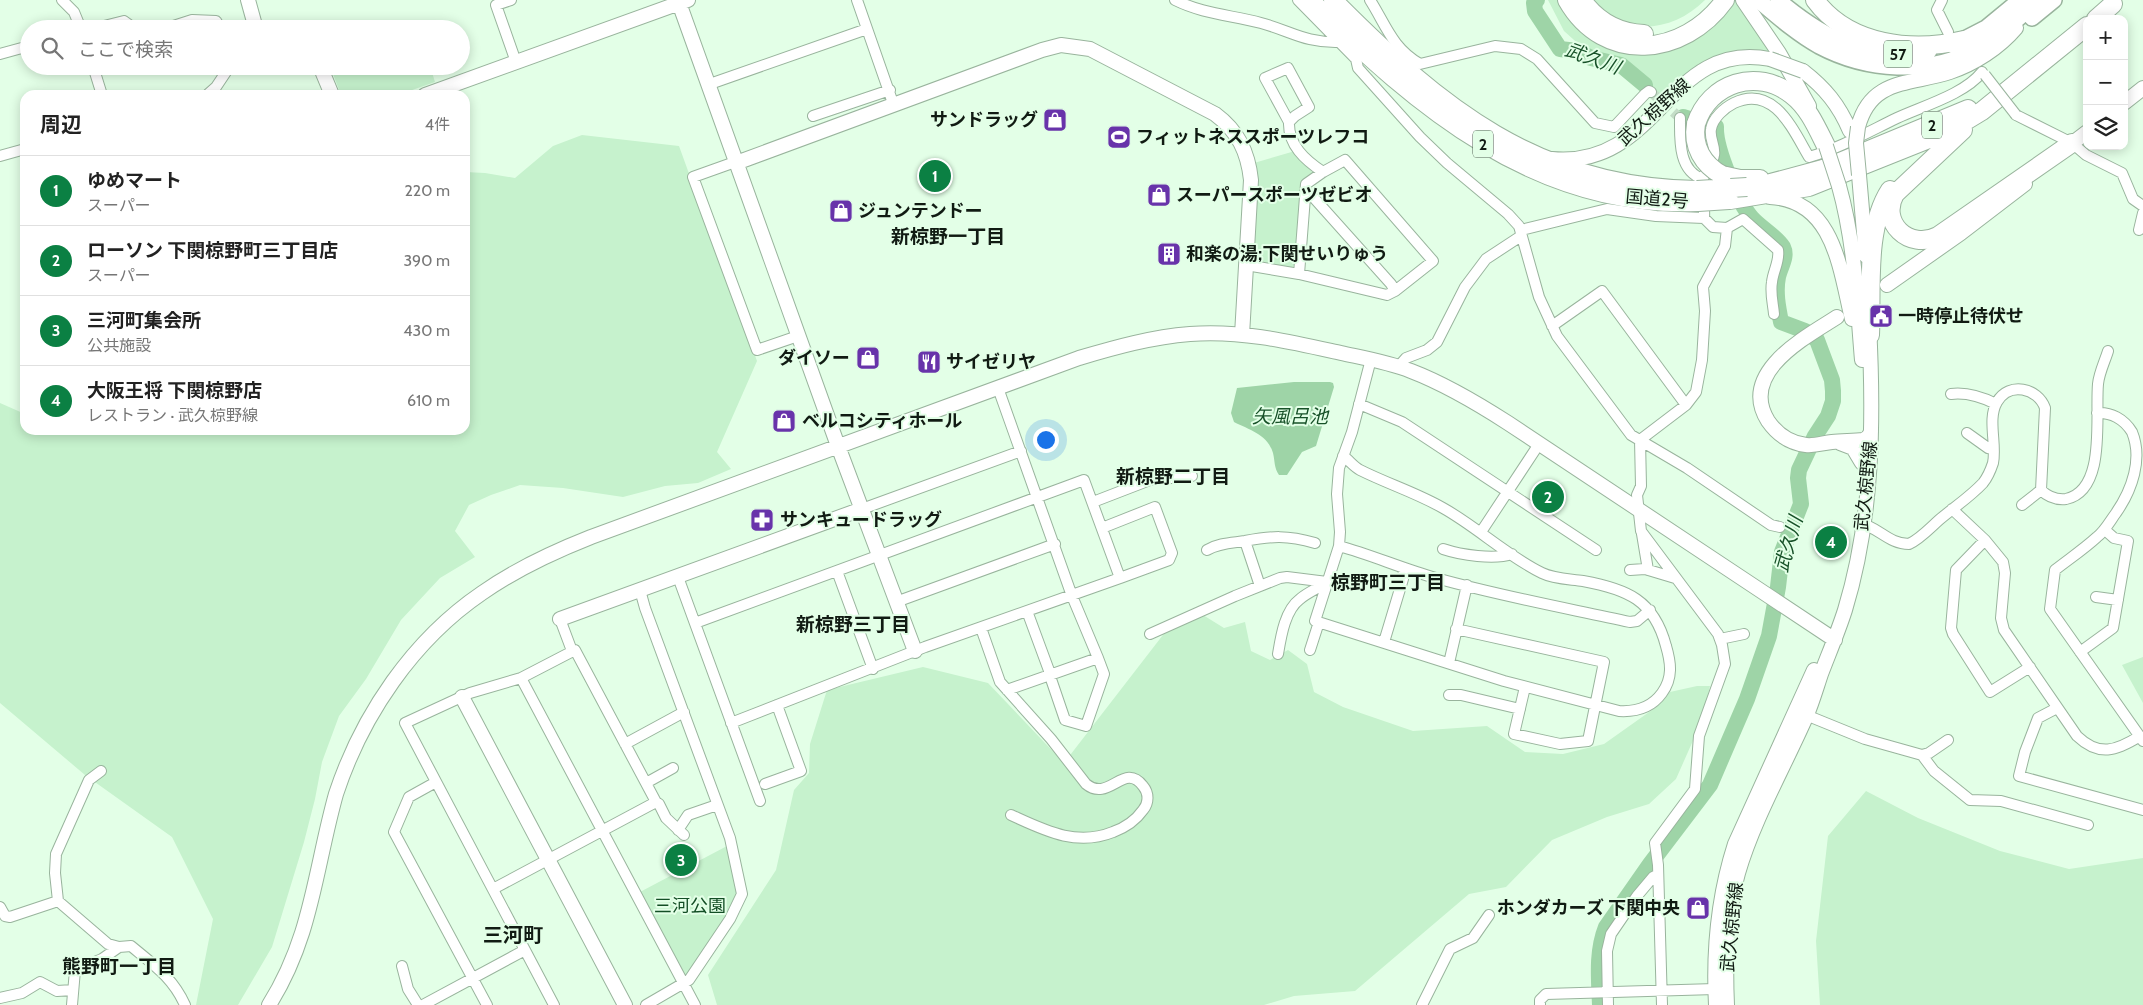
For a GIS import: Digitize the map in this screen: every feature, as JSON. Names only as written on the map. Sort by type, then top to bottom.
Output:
[{"type":"highway","name":"国道2号","points":[[1310,0],[1409,90],[1465,133],[1506,158],[1556,179],[1611,195],[1660,202],[1748,190],[1823,169],[1949,118],[2035,69]]},
{"type":"highway","name":"国道2号","points":[[1333,0],[1390,55],[1446,102],[1520,149],[1575,172],[1612,182],[1700,197]]},
{"type":"highway","points":[[1566,0],[1578,16],[1596,32],[1618,42],[1644,46],[1658,45],[1684,36],[1705,22],[1719,2]]},
{"type":"highway","points":[[1582,0],[1590,11],[1610,26],[1635,34],[1647,34],[1673,29],[1719,2]]},
{"type":"highway","points":[[1815,0],[1836,21],[1856,33],[1881,42],[1920,46],[1948,44],[1969,46]]},
{"type":"highway","points":[[2101,15],[2113,4]]},
{"type":"highway","name":"国道2号","points":[[1748,190],[1792,191],[1827,181],[1949,132],[1982,111],[2083,29]]},
{"type":"highway","points":[[1748,190],[1715,171],[1704,161],[1697,147],[1700,122],[1714,95],[1729,85],[1752,81],[1771,84],[1792,94],[1826,146]]},
{"type":"highway","points":[[1982,111],[1899,188],[1892,200],[1890,208],[1898,229],[1910,239],[1926,242],[1938,236],[2072,143]]},
{"type":"highway","points":[[1870,335],[1874,234],[1881,205],[1891,188],[1900,178],[1947,145]]},
{"type":"main road","name":"57","points":[[1758,0],[1787,25],[1832,52],[1865,64],[1900,68],[1949,61],[1969,46],[1986,28],[2019,1]]},
{"type":"main road","name":"57","points":[[1778,0],[1820,32],[1846,44],[1876,52],[1921,53],[1950,46],[1969,46],[1999,35],[2039,0]]},
{"type":"main road","points":[[1969,46],[2013,31],[2054,0]]},
{"type":"street","points":[[62,0],[74,12],[77,20]]},
{"type":"street","points":[[248,0],[254,20]]},
{"type":"street","points":[[511,0],[496,5],[516,62]]},
{"type":"street","points":[[857,0],[894,106]]},
{"type":"street","points":[[1175,0],[1220,16],[1262,24],[1312,41],[1339,42]]},
{"type":"street","points":[[1298,0],[1356,59],[1358,68],[1362,73],[1420,137],[1508,214],[1521,233],[1539,297],[1557,336],[1631,435],[1687,468],[1771,525],[1780,526]]},
{"type":"street","points":[[1361,0],[1383,25],[1401,51],[1420,64],[1495,46],[1521,49],[1537,59],[1581,109],[1596,123],[1614,127],[1649,90],[1651,92]]},
{"type":"street","points":[[1370,0],[1383,25]]},
{"type":"street","name":"武久椋野線","points":[[1743,0],[1795,80],[1826,146],[1846,209],[1852,247],[1867,436],[1862,462],[1861,523]]},
{"type":"street","points":[[1942,0],[1937,10],[1948,32]]},
{"type":"street","points":[[1854,129],[1865,107],[1877,94],[1893,85],[1938,75],[1964,66],[1987,53],[2013,31],[2039,0]]},
{"type":"street","points":[[439,90],[682,1],[707,85],[838,446],[915,651]]},
{"type":"street","points":[[707,85],[867,29]]},
{"type":"street","points":[[798,336],[757,350],[693,177],[894,106],[1052,47],[1072,46],[1090,49],[1215,114],[1238,136],[1247,155],[1252,180],[1242,335]]},
{"type":"street","points":[[0,54],[20,48]]},
{"type":"street","name":"武久椋野線","points":[[1520,149],[1539,156],[1561,160],[1597,155],[1620,145],[1630,137],[1681,87],[1704,69],[1716,62],[1741,56],[1770,59],[1803,72],[1828,92],[1854,129],[1864,213],[1870,335],[1867,436],[1868,493],[1845,609],[1831,637],[1737,875],[1728,937],[1727,1005]]},
{"type":"street","points":[[1289,122],[1309,107],[1288,68],[1265,78],[1289,122],[1292,143],[1308,162],[1323,172]]},
{"type":"street","points":[[1774,314],[1771,285],[1779,257],[1778,250],[1743,219],[1727,228],[1713,227],[1700,197],[1695,176],[1684,158],[1679,136],[1735,102],[1753,99],[1761,100],[1775,107],[1784,116],[1809,157],[1851,141],[1957,91],[1976,79],[1982,72],[2016,115],[2072,143],[2086,155],[2122,173],[2133,199],[2143,206]]},
{"type":"street","points":[[96,75],[100,90]]},
{"type":"street","points":[[213,90],[224,75]]},
{"type":"street","points":[[324,75],[330,90]]},
{"type":"street","points":[[2128,100],[2143,88]]},
{"type":"street","points":[[813,116],[890,90]]},
{"type":"street","points":[[1399,366],[1406,358],[1427,350],[1437,342],[1465,287],[1486,259],[1521,233],[1607,209],[1656,216],[1700,197],[1715,154],[1700,122]]},
{"type":"street","points":[[1887,284],[2006,200],[2083,135]]},
{"type":"street","points":[[0,156],[20,150]]},
{"type":"street","points":[[1246,265],[1299,274],[1387,294],[1395,291],[1433,261],[1345,160],[1306,184],[1299,274]]},
{"type":"street","points":[[1748,190],[1801,205],[1810,211],[1825,228],[1834,249],[1862,363]]},
{"type":"street","points":[[1306,195],[1314,198],[1352,238],[1395,291]]},
{"type":"street","points":[[2139,230],[2143,214]]},
{"type":"street","points":[[1640,440],[1686,406],[1696,392],[1702,360],[1705,310],[1703,287],[1724,246],[1727,228]]},
{"type":"street","points":[[1552,326],[1602,291],[1686,406]]},
{"type":"street","points":[[1837,317],[1777,360],[1770,368],[1763,383],[1761,399],[1767,419],[1773,428],[1790,440],[1811,444],[1867,436]]},
{"type":"street","points":[[269,1005],[292,963],[304,932],[331,813],[346,768],[378,705],[392,682],[427,640],[481,593],[543,557],[590,537],[1079,358],[1134,343],[1190,334],[1242,335],[1284,340],[1399,366],[1430,379],[1481,406],[1831,637]]},
{"type":"street","points":[[2041,490],[2052,498],[2062,499],[2075,496],[2086,486],[2093,472],[2098,382],[2108,351]]},
{"type":"street","points":[[1343,456],[1358,469],[1419,495],[1481,532],[1544,574],[1630,594],[1650,610],[1661,628],[1670,659],[1670,674],[1666,687],[1654,702],[1636,710],[1619,711],[1524,687],[1316,621],[1339,546],[1337,479],[1343,456],[1347,448],[1371,359]]},
{"type":"street","points":[[998,388],[1072,596],[1104,674],[1086,726],[1065,720],[1027,611]]},
{"type":"street","points":[[1861,523],[1871,526],[1893,542],[1909,544],[1952,509],[1984,482],[1993,461],[1996,404],[2003,395],[2021,389],[2032,392],[2043,402],[2046,414],[2041,490],[2022,505]]},
{"type":"street","points":[[1951,394],[1966,394],[1984,398],[1996,404]]},
{"type":"street","points":[[1359,404],[1402,422],[1596,550]]},
{"type":"street","points":[[1952,509],[1985,540],[2003,562],[2002,624],[2008,638],[2077,736],[2087,744],[2098,749],[2119,748],[2141,738],[2050,608],[2054,570],[2098,537],[2126,498],[2136,478],[2139,455],[2136,439],[2129,428],[2114,415],[2097,412]]},
{"type":"street","points":[[1967,433],[1988,448],[1993,449]]},
{"type":"street","points":[[1640,440],[1641,486],[1637,495],[1648,570]]},
{"type":"street","points":[[1833,442],[1854,448],[1862,462]]},
{"type":"street","points":[[1481,532],[1539,444]]},
{"type":"street","points":[[572,651],[560,620],[1021,451]]},
{"type":"street","points":[[1092,502],[1150,480],[1192,476]]},
{"type":"street","points":[[695,623],[1084,480],[1120,578]]},
{"type":"street","points":[[731,723],[915,651],[1169,560],[1172,553],[1155,507],[1102,528]]},
{"type":"street","points":[[2080,652],[2113,628],[2128,542],[2114,538],[2104,530]]},
{"type":"street","points":[[1642,531],[1675,578],[1711,624],[1720,639],[1725,664],[1699,736],[1695,789],[1655,843],[1658,870],[1662,1005]]},
{"type":"street","points":[[1207,550],[1219,544],[1279,536],[1314,543]]},
{"type":"street","points":[[1985,540],[1956,570],[1951,628],[1953,634],[1990,692],[2030,667]]},
{"type":"street","points":[[1245,541],[1260,586]]},
{"type":"street","points":[[896,602],[1055,544]]},
{"type":"street","points":[[1339,546],[1375,556],[1383,561],[1434,578],[1630,622],[1637,621],[1650,610]]},
{"type":"street","points":[[1443,549],[1459,554],[1503,556],[1512,554]]},
{"type":"street","points":[[1384,642],[1403,579],[1404,568]]},
{"type":"street","points":[[1630,570],[1648,570],[1675,578]]},
{"type":"street","points":[[837,571],[873,668]]},
{"type":"street","points":[[1150,634],[1287,576],[1327,582]]},
{"type":"street","points":[[678,577],[760,801]]},
{"type":"street","points":[[1278,654],[1288,614],[1297,602],[1327,582]]},
{"type":"street","points":[[1449,663],[1467,585]]},
{"type":"street","points":[[640,590],[730,838],[742,894],[730,919],[689,980],[646,1005]]},
{"type":"street","points":[[2096,597],[2118,600]]},
{"type":"street","points":[[1310,650],[1319,622]]},
{"type":"street","points":[[980,628],[1000,682],[1091,788],[1101,790],[1112,786],[1122,778],[1131,778],[1142,784],[1147,793],[1148,800],[1140,815],[1120,829],[1106,835],[1088,838],[1070,838],[1011,815]]},
{"type":"street","points":[[1456,629],[1604,662],[1588,741],[1560,744],[1514,734],[1524,687]]},
{"type":"street","points":[[1720,639],[1744,634]]},
{"type":"street","points":[[554,1005],[405,724],[462,697],[521,678],[575,650],[666,818],[681,833],[688,815],[717,805]]},
{"type":"street","points":[[1007,690],[1098,658]]},
{"type":"street","points":[[521,678],[695,1005]]},
{"type":"street","points":[[1449,695],[1462,695],[1520,709]]},
{"type":"street","points":[[462,697],[625,1005]]},
{"type":"street","points":[[765,784],[800,771],[776,705]]},
{"type":"street","points":[[2057,708],[2038,718],[2025,752],[2019,776],[2143,810]]},
{"type":"street","points":[[625,744],[684,712]]},
{"type":"street","points":[[1802,713],[1865,739],[1922,755],[1929,753],[1948,740]]},
{"type":"street","name":"武久椋野線","points":[[1716,1005],[1716,936],[1726,874],[1735,844],[1802,713]]},
{"type":"street","points":[[1922,755],[1934,771],[1970,800],[2001,801],[2088,825]]},
{"type":"street","points":[[646,783],[673,768]]},
{"type":"street","points":[[101,770],[90,780],[56,854],[55,873],[58,901],[108,944],[118,947],[132,946],[163,972],[178,989],[185,1005]]},
{"type":"street","points":[[436,782],[409,798],[394,832],[487,1005]]},
{"type":"street","points":[[493,889],[656,802]]},
{"type":"street","points":[[1608,1005],[1607,951],[1611,934],[1637,896],[1658,870]]},
{"type":"street","points":[[0,908],[5,916],[10,917],[58,901]]},
{"type":"street","points":[[1422,1005],[1450,949],[1473,938],[1489,915]]},
{"type":"street","points":[[72,1005],[75,970],[102,959],[118,947]]},
{"type":"street","points":[[423,1005],[473,980],[525,950]]},
{"type":"street","points":[[402,966],[407,985],[418,1005]]},
{"type":"street","points":[[0,998],[22,993],[40,982],[57,991],[73,990]]},
{"type":"street","points":[[1540,1005],[1540,1000],[1546,994],[1715,989]]},
{"type":"green space","points":[[1548,0],[1558,0],[1576,26],[1653,52],[1733,0],[1737,0],[1773,54],[1739,52],[1711,59],[1687,75],[1662,98],[1628,67],[1597,57],[1583,48],[1564,31]]},
{"type":"green space","points":[[1590,0],[1705,0],[1685,16],[1674,21],[1662,25],[1638,26],[1610,19]]},
{"type":"green space","points":[[333,75],[433,75],[435,82],[412,90],[339,90]]},
{"type":"green space","points":[[582,135],[679,146],[757,361],[717,452],[731,469],[698,483],[665,486],[623,497],[563,488],[520,485],[469,505],[455,531],[475,557],[440,578],[401,620],[366,679],[339,716],[322,762],[304,842],[272,947],[238,1005],[196,1005],[213,919],[172,837],[85,775],[0,703],[0,403],[20,412],[20,435],[470,435],[470,172],[515,178],[553,146]]},
{"type":"green space","points":[[1295,151],[1313,173],[1295,264],[1291,269],[1256,264],[1252,256],[1254,163]]},
{"type":"green space","points":[[1203,615],[1224,628],[1245,622],[1251,651],[1270,660],[1288,650],[1307,664],[1314,692],[1343,707],[1413,731],[1487,726],[1525,752],[1563,754],[1604,744],[1659,705],[1670,692],[1697,686],[1710,686],[1703,718],[1676,779],[1649,804],[1607,817],[1552,840],[1506,887],[1469,894],[1355,991],[1294,996],[1264,1005],[717,1005],[708,975],[776,870],[794,790],[809,773],[810,744],[827,690],[923,667],[988,683],[1064,763],[1166,631]]},
{"type":"green space","points":[[2143,657],[2143,703],[2122,665]]},
{"type":"green space","points":[[1866,791],[1918,818],[2000,851],[2069,869],[2143,858],[2143,1005],[1820,1005],[1816,941],[1828,836]]},
{"type":"green space","name":"三河公園","points":[[727,846],[736,892],[735,904],[686,976],[640,892]]},
{"type":"water","name":"矢風呂池","points":[[1294,382],[1330,382],[1333,383],[1334,387],[1316,446],[1302,452],[1287,475],[1279,475],[1275,467],[1271,447],[1263,437],[1234,422],[1231,413],[1237,388]]},
{"type":"waterway","name":"武久川","points":[[1537,0],[1534,3],[1535,11],[1560,49],[1577,51],[1591,58],[1621,65],[1645,85]]},
{"type":"waterway","name":"武久川","points":[[1600,1005],[1599,956],[1606,927],[1650,864],[1710,785],[1747,699],[1769,636],[1782,552],[1801,504],[1799,470],[1815,436],[1828,416],[1833,401],[1832,380],[1817,340],[1805,331],[1781,322],[1777,288],[1778,277],[1785,254],[1783,247],[1746,211],[1728,175],[1719,148],[1716,127],[1683,117]]},
{"type":"tunnel","points":[[1651,92],[1680,118]]},
{"type":"place","name":"サンドラッグ","points":[[1055,120]]},
{"type":"place","name":"フィットネススポーツレフコ","points":[[1119,137]]},
{"type":"place","name":"ゆめマート","points":[[935,176]]},
{"type":"place","name":"スーパースポーツゼビオ","points":[[1159,195]]},
{"type":"place","name":"ジュンテンドー","points":[[841,211]]},
{"type":"place","name":"和楽の湯;下関せいりゅう","points":[[1169,254]]},
{"type":"place","name":"一時停止待伏せ","points":[[1881,316]]},
{"type":"place","name":"ダイソー","points":[[868,358]]},
{"type":"place","name":"サイゼリヤ","points":[[929,362]]},
{"type":"place","name":"ベルコシティホール","points":[[784,421]]},
{"type":"place","name":"ローソン 下関椋野町三丁目店","points":[[1548,497]]},
{"type":"place","name":"サンキュードラッグ","points":[[762,520]]},
{"type":"place","name":"大阪王将 下関椋野店","points":[[1831,542]]},
{"type":"place","name":"三河町集会所","points":[[681,860]]},
{"type":"place","name":"ホンダカーズ 下関中央","points":[[1698,908]]},
{"type":"district","name":"新椋野一丁目","points":[[948,236]]},
{"type":"district","name":"新椋野二丁目","points":[[1173,476]]},
{"type":"district","name":"椋野町三丁目","points":[[1388,582]]},
{"type":"district","name":"新椋野三丁目","points":[[853,624]]},
{"type":"district","name":"三河町","points":[[513,935]]},
{"type":"district","name":"熊野町一丁目","points":[[119,966]]}]
